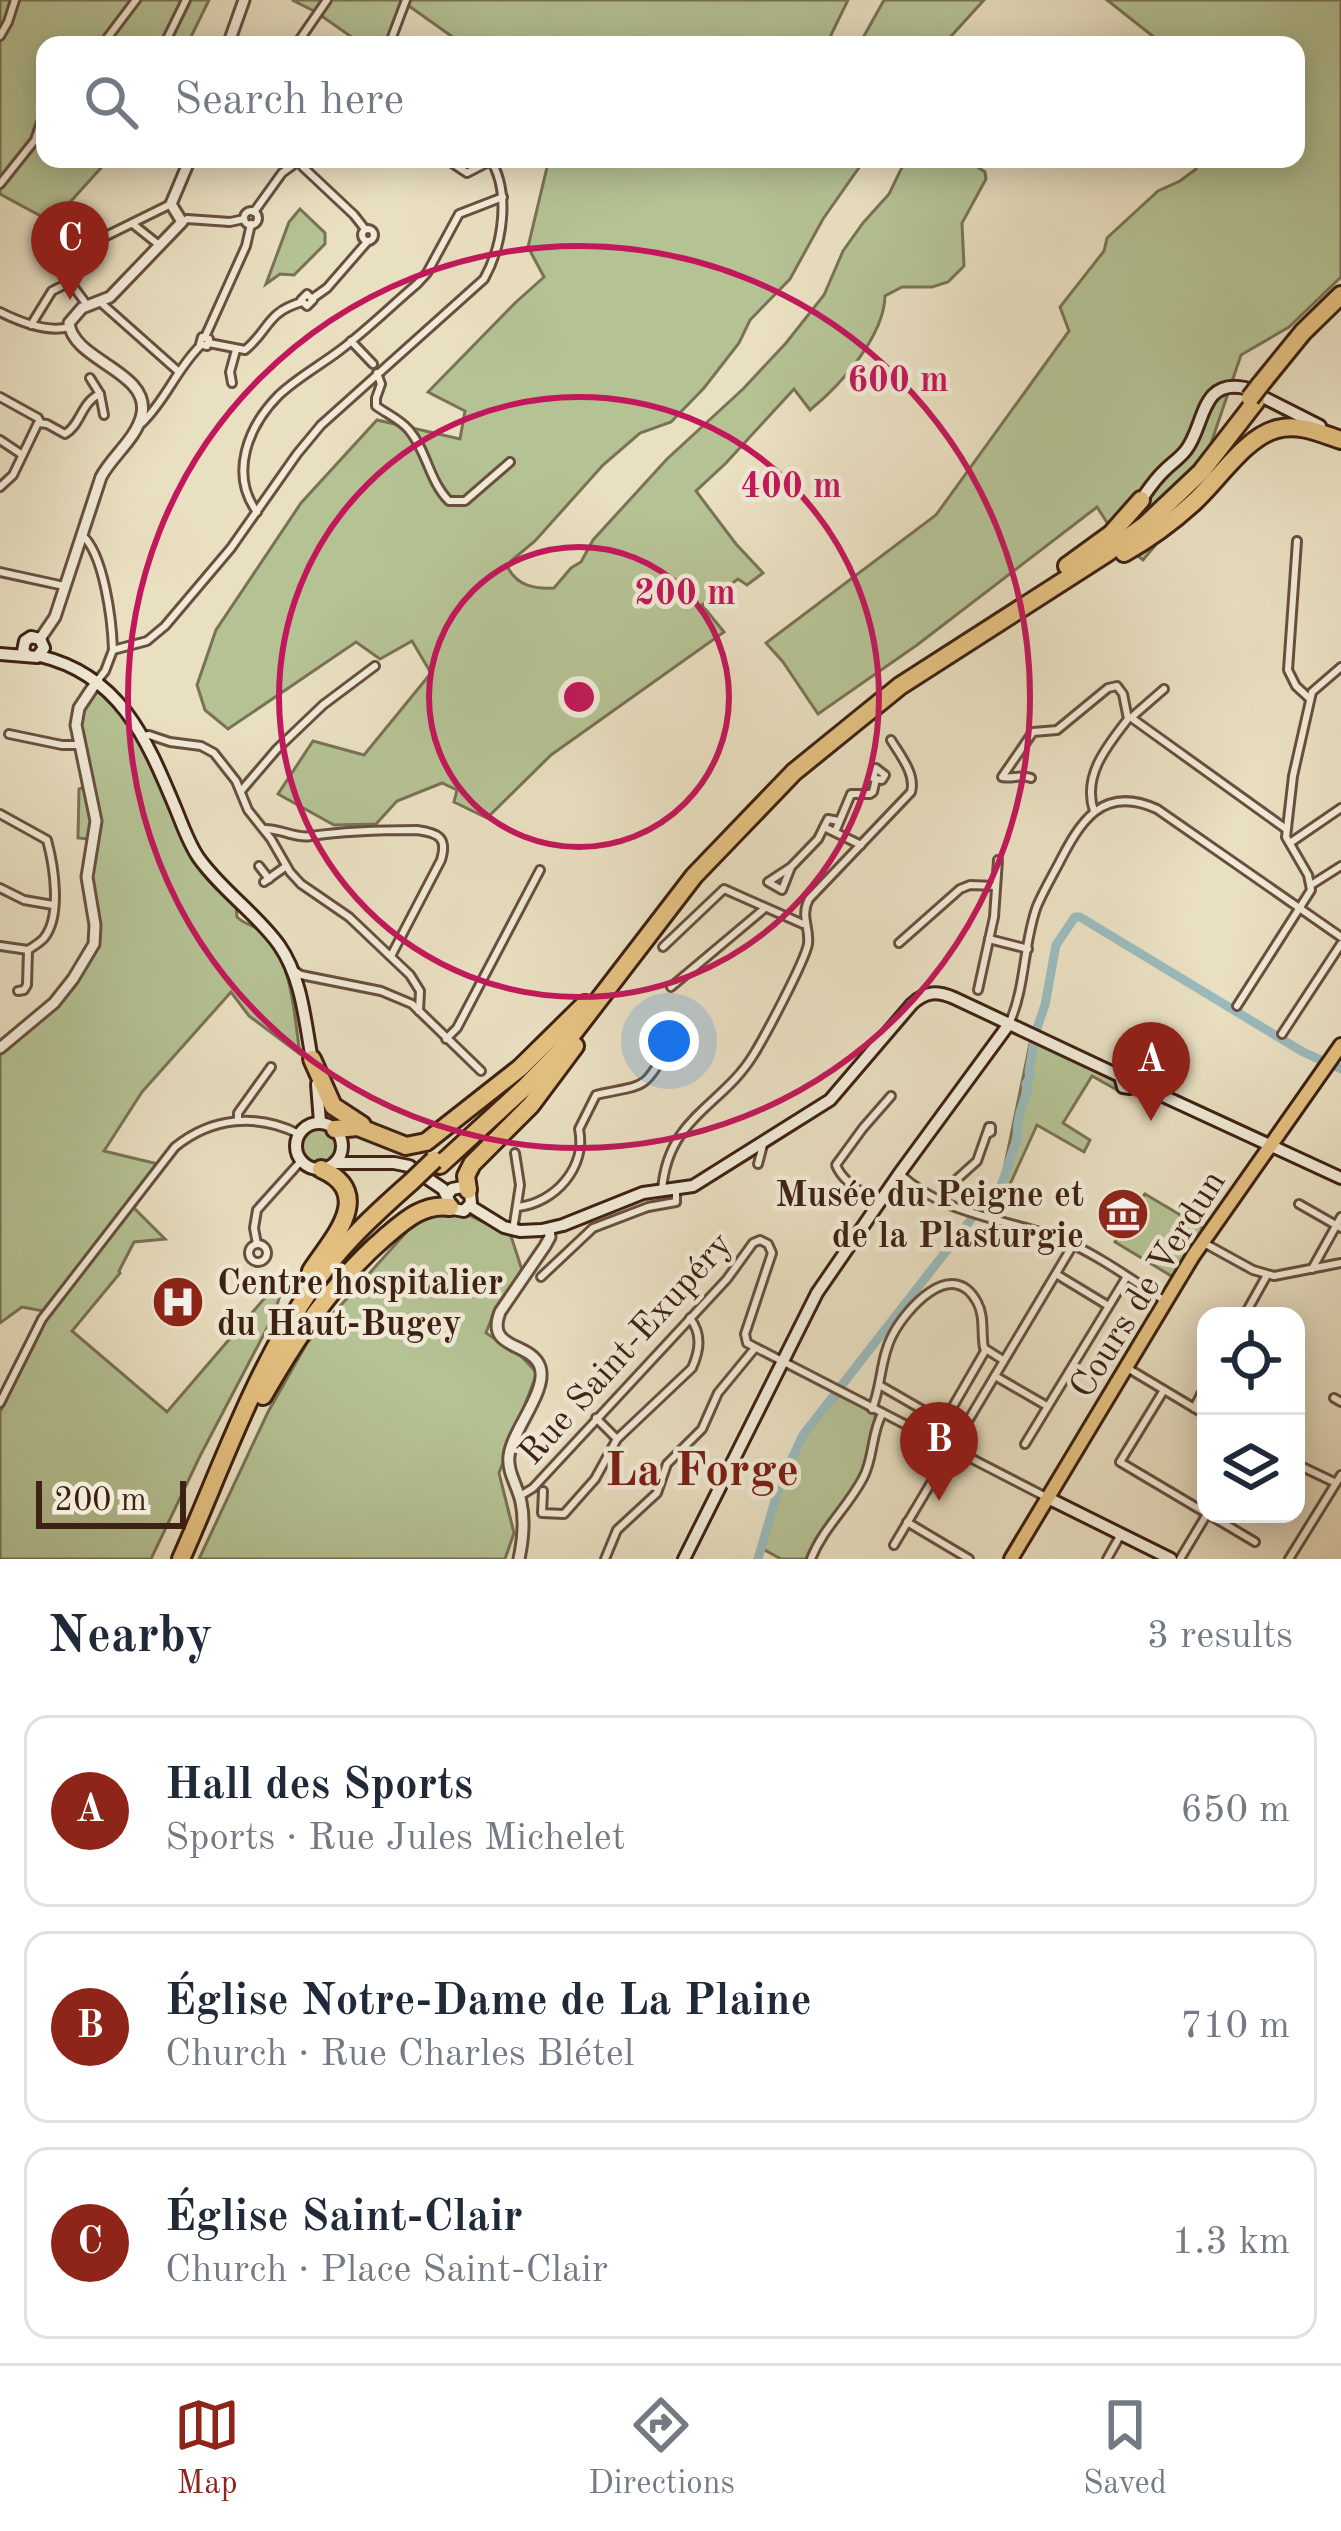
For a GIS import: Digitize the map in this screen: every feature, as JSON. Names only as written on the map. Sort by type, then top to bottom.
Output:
[{"type":"highway","points":[[236,1433],[279,1341],[314,1283],[358,1231],[541,1061],[687,873],[782,773],[893,683],[1107,553],[1160,512],[1201,472],[1289,347],[1341,295]]},
{"type":"highway","points":[[1258,393],[1341,305]]},
{"type":"highway","points":[[1020,604],[1149,538],[1193,503],[1261,436],[1291,427],[1341,438]]},
{"type":"highway","points":[[437,1162],[510,1102],[558,1053],[658,920],[736,829],[826,744],[1111,534],[1141,500]]},
{"type":"highway","points":[[251,1418],[309,1320],[350,1271],[418,1212],[458,1197],[472,1164],[548,1086],[658,920]]},
{"type":"highway","points":[[328,1126],[358,1127],[410,1146],[430,1140],[520,1068],[598,990]]},
{"type":"highway","points":[[312,1059],[333,1106],[378,1136]]},
{"type":"highway","points":[[185,1559],[287,1311],[346,1218],[344,1188],[328,1166]]},
{"type":"highway","points":[[185,1559],[284,1346],[325,1281],[414,1183]]},
{"type":"main road","points":[[1141,500],[1187,449],[1210,399],[1227,387],[1258,393],[1341,438]]},
{"type":"main road","points":[[0,654],[35,648],[97,681],[121,704],[143,736],[194,850],[275,940],[298,977],[320,1103],[328,1126],[340,1135],[342,1149],[360,1160],[411,1161],[458,1197]]},
{"type":"main road","points":[[328,1126],[308,1125],[298,1134],[295,1148],[308,1167],[409,1166],[513,1230],[542,1230],[631,1197],[701,1182],[830,1100],[912,1004],[926,994],[945,995],[1120,1076],[1123,1087],[1135,1083],[1341,1178]]},
{"type":"main road","points":[[684,1559],[817,1293],[1009,1024]]},
{"type":"main road","name":"Cours de Verdun","points":[[1011,1559],[1202,1243],[1341,1046]]},
{"type":"main road","points":[[328,1166],[342,1149]]},
{"type":"main road","points":[[1048,1498],[1176,1559]]},
{"type":"street","points":[[0,36],[15,0]]},
{"type":"street","points":[[109,36],[136,0]]},
{"type":"street","points":[[168,36],[186,0]]},
{"type":"street","points":[[232,36],[244,0]]},
{"type":"street","points":[[302,36],[327,0]]},
{"type":"street","points":[[392,36],[406,0]]},
{"type":"street","points":[[0,184],[36,137]]},
{"type":"street","points":[[31,325],[52,291],[70,282],[102,238],[171,204],[187,168]]},
{"type":"street","points":[[35,648],[55,617],[106,467],[154,411],[188,357],[205,342],[206,330],[246,246],[246,213],[254,212],[290,168]]},
{"type":"street","points":[[205,342],[245,350],[276,314],[302,302],[305,294],[313,298],[327,288],[372,241],[374,233],[365,230],[306,168]]},
{"type":"street","points":[[113,650],[158,634],[189,601],[309,438],[375,369],[484,279],[501,220],[503,197],[496,168]]},
{"type":"street","points":[[256,512],[245,492],[242,464],[250,438],[277,397],[351,341],[427,273],[459,214],[503,197]]},
{"type":"street","points":[[171,204],[182,222]]},
{"type":"street","points":[[135,429],[142,408],[140,395],[74,339],[69,326],[74,315],[110,297],[187,219],[248,222]]},
{"type":"street","points":[[134,225],[160,246]]},
{"type":"street","points":[[70,282],[86,305]]},
{"type":"street","points":[[99,302],[179,371]]},
{"type":"street","points":[[0,312],[23,324],[69,326]]},
{"type":"street","points":[[351,341],[382,384],[376,406],[413,434],[433,480],[449,501],[465,501],[510,462]]},
{"type":"street","points":[[232,383],[236,350]]},
{"type":"street","points":[[90,378],[100,394],[104,415]]},
{"type":"street","points":[[0,397],[65,434],[93,396],[100,394]]},
{"type":"street","points":[[142,408],[154,407],[161,400]]},
{"type":"street","points":[[0,487],[13,475],[40,422]]},
{"type":"street","points":[[0,440],[21,454]]},
{"type":"street","points":[[0,1048],[54,1003],[90,954],[95,938],[87,877],[96,821],[78,712],[113,650],[101,578],[90,543],[80,534]]},
{"type":"street","points":[[1297,541],[1288,670],[1309,698]]},
{"type":"street","points":[[0,572],[64,586]]},
{"type":"street","points":[[241,791],[302,724],[375,666]]},
{"type":"street","points":[[1237,1006],[1310,893],[1311,884],[1288,844],[1292,776],[1309,698],[1316,686],[1341,668]]},
{"type":"street","points":[[1031,778],[1002,777],[1033,732],[1057,730],[1117,686],[1131,717],[1286,829]]},
{"type":"street","points":[[1094,811],[1092,776],[1131,717],[1164,689]]},
{"type":"street","points":[[9,734],[80,745]]},
{"type":"street","points":[[143,736],[208,748],[228,769],[248,810],[301,884],[340,910],[417,983],[419,1011]]},
{"type":"street","points":[[662,1190],[670,1153],[683,1130],[754,1054],[807,948],[804,908],[809,899],[913,788],[891,740]]},
{"type":"street","points":[[835,832],[850,794],[870,794],[876,778]]},
{"type":"street","points":[[1009,1024],[1020,999],[1036,909],[1075,831],[1094,811],[1120,802],[1151,806],[1341,940],[1282,1034]]},
{"type":"street","points":[[1288,844],[1341,808]]},
{"type":"street","points":[[0,814],[47,840],[53,904],[46,936],[28,950],[0,946]]},
{"type":"street","points":[[791,867],[818,839],[828,819],[839,821]]},
{"type":"street","points":[[264,830],[268,827],[307,837],[324,832],[417,830],[441,838],[440,860],[391,956]]},
{"type":"street","points":[[824,827],[861,845]]},
{"type":"street","points":[[977,990],[989,939],[998,860]]},
{"type":"street","points":[[259,866],[266,880],[286,866]]},
{"type":"street","points":[[1311,884],[1341,866]]},
{"type":"street","points":[[446,1039],[457,1028],[539,870]]},
{"type":"street","points":[[898,943],[960,889],[996,886]]},
{"type":"street","points":[[0,888],[24,900],[53,904]]},
{"type":"street","points":[[663,947],[724,890],[805,925]]},
{"type":"street","points":[[671,987],[766,908]]},
{"type":"street","points":[[989,939],[1028,949]]},
{"type":"street","points":[[18,991],[27,985],[28,950]]},
{"type":"street","points":[[298,977],[381,991],[412,1004],[481,1071]]},
{"type":"street","points":[[518,1208],[536,1205],[571,1176],[582,1142],[579,1129],[596,1095],[647,1082],[670,1045]]},
{"type":"street","points":[[238,1121],[238,1113],[271,1067]]},
{"type":"street","points":[[878,1203],[852,1185],[836,1165],[891,1096]]},
{"type":"street","points":[[0,1403],[42,1319],[176,1147],[201,1130],[238,1121],[268,1121],[298,1134]]},
{"type":"street","points":[[943,1200],[977,1161],[987,1134]]},
{"type":"street","points":[[758,1164],[764,1142]]},
{"type":"street","points":[[513,1230],[520,1185],[514,1153]]},
{"type":"street","points":[[257,1244],[256,1210],[301,1161]]},
{"type":"street","points":[[899,1174],[970,1212],[1073,1245],[1166,1301]]},
{"type":"street","points":[[541,1276],[593,1228],[676,1202],[676,1189]]},
{"type":"street","points":[[1299,1204],[1339,1223],[1312,1269]]},
{"type":"street","points":[[519,1559],[524,1522],[509,1456],[541,1373],[535,1358],[500,1336],[496,1322],[536,1259],[542,1230]]},
{"type":"street","name":"Rue Saint-Exupéry","points":[[520,1496],[532,1489],[727,1279],[753,1243],[764,1241],[772,1255],[745,1337],[755,1348]]},
{"type":"street","points":[[1202,1243],[1267,1275],[1341,1264]]},
{"type":"street","points":[[894,1545],[1073,1245]]},
{"type":"street","points":[[1056,1274],[1107,1305]]},
{"type":"street","points":[[1249,1307],[1267,1275]]},
{"type":"street","points":[[1025,1444],[1127,1277]]},
{"type":"street","points":[[872,1409],[885,1353],[914,1303],[941,1286],[963,1288],[976,1301],[985,1351],[944,1422]]},
{"type":"street","points":[[543,1491],[542,1514],[564,1514],[595,1480],[617,1439],[692,1368],[699,1335],[690,1318]]},
{"type":"street","points":[[604,1559],[617,1530],[657,1493],[667,1464],[702,1429],[721,1390],[755,1348],[1048,1498]]},
{"type":"street","points":[[985,1351],[1004,1361]]},
{"type":"street","points":[[1126,1367],[1197,1410]]},
{"type":"street","points":[[995,1376],[1047,1406]]},
{"type":"street","points":[[879,1385],[961,1432]]},
{"type":"street","points":[[1164,1390],[1120,1462],[1197,1508]]},
{"type":"street","points":[[1194,1408],[1197,1402]]},
{"type":"street","points":[[811,1559],[867,1472],[882,1414]]},
{"type":"street","points":[[596,1418],[617,1439]]},
{"type":"street","points":[[1288,1559],[1338,1479],[1305,1467]]},
{"type":"street","points":[[907,1522],[969,1559]]},
{"type":"street","points":[[1176,1559],[1201,1523]]},
{"type":"street","points":[[1222,1523],[1255,1542]]},
{"type":"street","points":[[1107,1559],[1121,1534]]},
{"type":"green space","points":[[0,0],[209,0],[191,36],[36,36],[36,168],[101,168],[52,222],[0,194]]},
{"type":"green space","points":[[292,0],[848,0],[830,36],[451,36],[409,6],[393,36],[350,36]]},
{"type":"green space","points":[[884,0],[984,0],[951,36],[864,36]]},
{"type":"green space","points":[[1107,0],[1341,0],[1341,277],[1289,327],[1241,355],[1207,455],[1207,484],[1143,560],[1119,541],[1097,507],[818,714],[766,643],[936,515],[1069,331],[1060,307],[1104,251],[1107,238],[1158,191],[1196,168],[1305,168],[1305,36],[1153,36]]},
{"type":"green space","points":[[547,168],[859,168],[790,279],[750,320],[739,343],[704,388],[671,422],[640,433],[603,465],[511,561],[508,568],[517,579],[554,588],[667,459],[786,343],[824,295],[843,251],[889,194],[902,168],[979,168],[985,172],[986,179],[962,223],[964,266],[948,282],[902,287],[885,296],[869,343],[835,387],[810,410],[794,389],[696,491],[763,573],[747,585],[738,579],[702,605],[724,632],[551,755],[487,818],[454,802],[457,790],[442,783],[397,801],[376,824],[334,825],[278,794],[313,741],[364,755],[431,673],[412,641],[380,659],[356,642],[228,729],[205,710],[197,685],[216,630],[301,503],[377,420],[460,439],[465,411],[428,392],[544,277],[528,247]]},
{"type":"green space","points":[[300,209],[325,233],[325,244],[294,275],[280,274],[266,284],[289,222]]},
{"type":"green space","points":[[99,691],[114,703],[149,759],[190,856],[236,905],[237,917],[262,932],[280,957],[300,1054],[249,1016],[231,992],[142,1092],[104,1151],[162,1165],[134,1208],[165,1239],[134,1242],[120,1273],[72,1331],[167,1412],[287,1272],[274,1315],[151,1559],[0,1559],[0,1412],[49,1312],[22,1307],[0,1323],[0,1055],[97,946],[89,839],[78,838],[79,789],[89,785],[81,722],[89,700]]},
{"type":"green space","points":[[1031,1039],[1115,1080],[1119,1091],[1092,1076],[1063,1123],[1090,1140],[1084,1152],[1037,1125],[995,1217],[980,1212],[1002,1179]]},
{"type":"green space","points":[[319,1126],[333,1132],[339,1146],[333,1160],[319,1166],[305,1160],[299,1146],[305,1132]]},
{"type":"green space","points":[[1145,1194],[1204,1229],[1173,1277],[1115,1242]]},
{"type":"green space","points":[[445,1213],[471,1216],[511,1236],[522,1270],[496,1307],[486,1333],[537,1373],[499,1473],[514,1533],[505,1559],[199,1559],[268,1412],[307,1343],[419,1218]]},
{"type":"green space","points":[[841,1393],[876,1411],[867,1472],[811,1559],[781,1559],[761,1548],[781,1483],[810,1428]]},
{"type":"waterway","points":[[1036,1031],[1056,945],[1075,917],[1080,917],[1303,1052],[1341,1069]]},
{"type":"waterway","points":[[758,1559],[779,1487],[803,1435],[1000,1187],[1018,1138],[1034,1041]]},
{"type":"place","name":"Église Saint-Clair","points":[[70,300]]},
{"type":"place","name":"Hall des Sports","points":[[1151,1121]]},
{"type":"place","name":"Musée du Peigne et de la Plasturgie","points":[[1123,1214]]},
{"type":"place","name":"Centre hospitalier du Haut-Bugey","points":[[178,1302]]},
{"type":"place","name":"Église Notre-Dame de La Plaine","points":[[939,1501]]},
{"type":"district","name":"La Forge","points":[[702,1468]]}]
